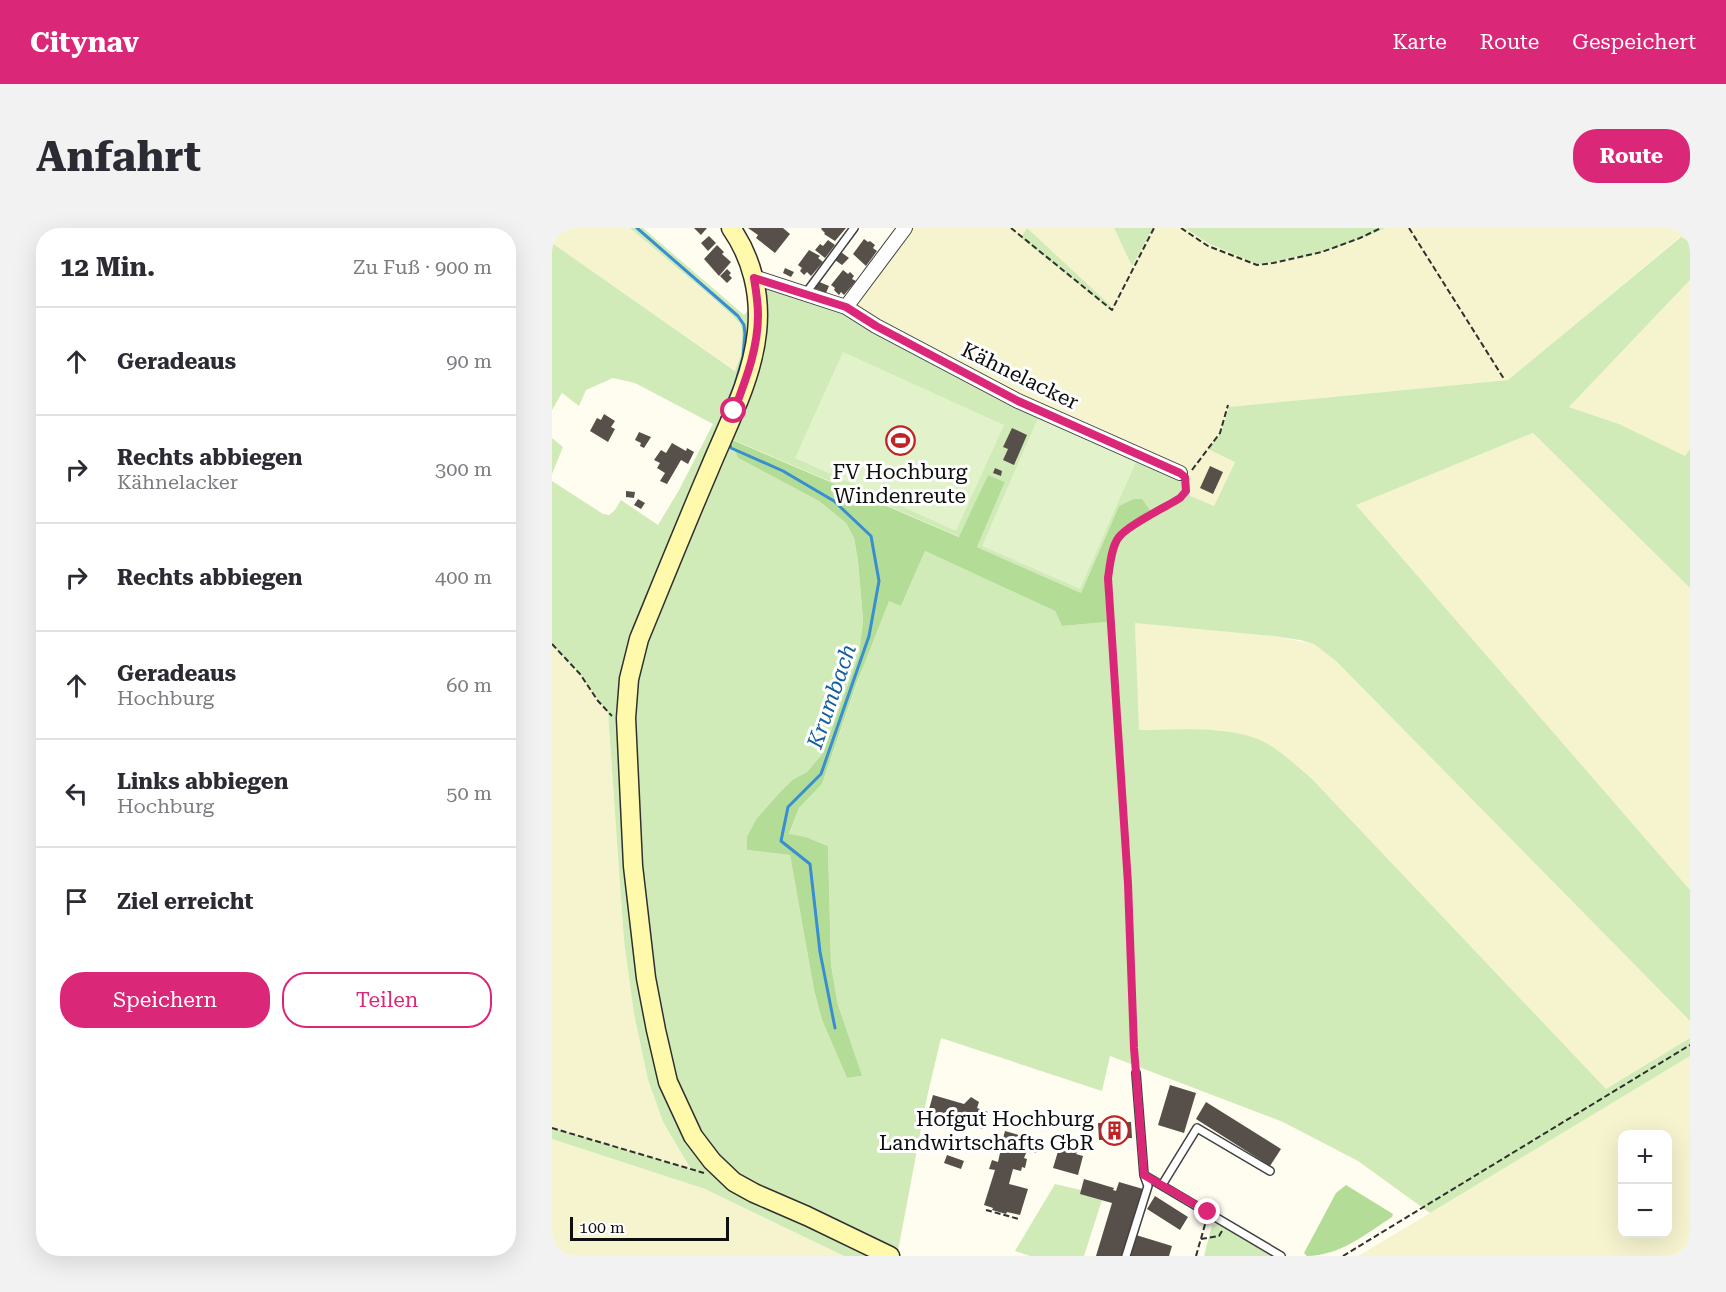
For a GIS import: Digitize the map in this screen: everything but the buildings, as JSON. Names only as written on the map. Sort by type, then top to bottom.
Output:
[{"type":"street","points":[[731,228],[745,253],[754,278],[758,314],[754,354],[734,411],[639,639],[629,679],[626,718],[633,866],[646,978],[668,1082],[693,1136],[712,1161],[734,1182],[754,1193],[890,1256]]},
{"type":"street","points":[[846,307],[904,228]]},
{"type":"street","name":"Kähnelacker","points":[[754,278],[846,307],[876,326],[1018,401],[1183,475]]},
{"type":"lane","points":[[806,293],[854,228]]},
{"type":"lane","points":[[1126,1256],[1148,1186],[1144,1175],[1136,1073]]},
{"type":"lane","points":[[1162,1185],[1197,1128],[1270,1171]]},
{"type":"lane","points":[[1144,1175],[1281,1256]]},
{"type":"path","points":[[1011,228],[1112,310],[1154,228]]},
{"type":"path","points":[[1181,228],[1208,246],[1257,265],[1322,252],[1381,228]]},
{"type":"path","points":[[1409,228],[1504,379]]},
{"type":"path","points":[[1136,1073],[1128,884],[1108,578],[1113,550],[1118,538],[1126,530],[1180,498],[1186,491],[1183,475],[1195,467],[1220,433],[1228,405]]},
{"type":"path","points":[[552,644],[580,674],[610,716],[626,718]]},
{"type":"path","points":[[1343,1256],[1690,1045]]},
{"type":"path","points":[[552,1128],[711,1175]]},
{"type":"path","points":[[986,1210],[1019,1220]]},
{"type":"path","points":[[1196,1256],[1208,1212]]},
{"type":"path","points":[[1201,1239],[1219,1236],[1226,1223]]},
{"type":"shaded area","points":[[552,228],[630,228],[740,323],[741,355],[736,371],[552,243]]},
{"type":"shaded area","points":[[907,228],[1114,228],[1132,265],[1153,228],[1185,228],[1208,243],[1273,262],[1323,253],[1386,228],[1690,228],[1690,242],[1680,237],[1508,380],[1229,407],[1221,433],[1235,461],[1214,506],[1186,494],[1019,398],[851,306]]},
{"type":"shaded area","points":[[1690,280],[1690,449],[1685,457],[1619,424],[1569,407]]},
{"type":"shaded area","points":[[1533,433],[1690,588],[1690,890],[1355,505]]},
{"type":"shaded area","points":[[1135,622],[1272,636],[1314,644],[1325,652],[1690,1021],[1690,1038],[1606,1090],[1312,779],[1253,738],[1230,732],[1206,730],[1138,730]]},
{"type":"shaded area","points":[[552,644],[580,674],[608,713],[624,941],[634,1014],[648,1080],[663,1122],[692,1169],[552,1128]]},
{"type":"shaded area","points":[[1690,1056],[1690,1256],[1358,1256]]},
{"type":"shaded area","points":[[552,1139],[705,1189],[844,1256],[552,1256]]},
{"type":"green space","points":[[630,228],[643,228],[744,315],[770,284],[842,309],[1019,398],[1182,472],[1188,480],[1186,494],[1214,506],[1235,462],[1208,449],[1221,433],[1229,407],[1508,380],[1681,237],[1690,242],[1690,280],[1569,407],[1619,424],[1685,456],[1690,449],[1690,588],[1533,433],[1356,505],[1690,890],[1690,1021],[1336,661],[1314,644],[1272,636],[1135,623],[1139,730],[1187,729],[1238,733],[1268,744],[1285,756],[1312,779],[1606,1089],[1690,1038],[1690,1056],[1430,1213],[1358,1161],[1283,1122],[1110,1056],[1102,1091],[941,1038],[927,1097],[897,1256],[844,1256],[705,1189],[552,1139],[552,1128],[691,1169],[663,1122],[648,1080],[634,1014],[624,941],[608,713],[580,674],[552,644],[552,481],[603,514],[609,515],[621,500],[658,525],[713,424],[635,383],[613,378],[586,390],[579,406],[562,393],[552,410],[552,243],[735,371],[741,355],[742,330],[740,323]],"holes":[[[731,439],[960,537],[988,475],[1005,482],[977,547],[1081,593],[1119,506],[1151,513],[1130,525],[1119,534],[1113,543],[1107,564],[1105,588],[1107,622],[1062,626],[1055,611],[925,551],[901,606],[889,600],[871,643],[822,784],[799,808],[789,835],[806,837],[828,846],[831,965],[838,1005],[861,1076],[847,1078],[822,1020],[814,990],[790,855],[747,850],[757,818],[792,780],[807,772],[823,753],[859,654],[863,620],[854,538],[846,523],[819,501],[738,458]]]},
{"type":"green space","points":[[1027,228],[1111,306],[1110,309],[1021,238]]},
{"type":"green space","points":[[1114,228],[1153,228],[1132,266]]},
{"type":"green space","points":[[1185,228],[1386,228],[1322,252],[1300,258],[1299,256],[1257,264],[1208,243]]},
{"type":"green space","name":"FV Hochburg Windenreute","points":[[843,352],[1004,425],[956,531],[795,458]]},
{"type":"green space","points":[[1038,418],[1136,462],[1080,589],[982,546]]},
{"type":"green space","points":[[552,438],[563,447],[552,474]]},
{"type":"green space","points":[[730,439],[959,537],[988,475],[1005,482],[977,547],[1081,593],[1119,506],[1134,499],[1142,499],[1152,513],[1126,527],[1113,543],[1107,564],[1105,588],[1107,622],[1062,626],[1055,611],[925,551],[901,606],[889,601],[857,682],[822,784],[799,808],[789,834],[806,837],[828,846],[831,965],[838,1005],[862,1076],[847,1078],[822,1020],[814,990],[790,855],[747,850],[747,837],[757,818],[792,780],[807,772],[823,753],[859,654],[863,620],[854,538],[846,523],[819,501],[738,458]]},
{"type":"green space","points":[[1055,1184],[1081,1190],[1082,1194],[1102,1200],[1084,1256],[1030,1256],[1015,1251]]},
{"type":"green space","points":[[1346,1185],[1393,1214],[1392,1217],[1341,1248],[1307,1256],[1304,1253],[1336,1193]]},
{"type":"green space","points":[[1221,1223],[1272,1256],[1204,1256],[1212,1225]]},
{"type":"waterway","name":"Krumbach","points":[[637,228],[738,316],[744,325],[743,357],[722,417]]},
{"type":"waterway","name":"Krumbach","points":[[729,441],[731,448],[783,471],[834,501],[871,536],[879,581],[869,636],[821,774],[788,807],[781,841],[810,864],[820,952],[835,1028]]},
{"type":"place","name":"FV Hochburg Windenreute","points":[[900,441]]},
{"type":"place","name":"Hofgut Hochburg Landwirtschafts GbR","points":[[1115,1131]]},
{"type":"route","points":[[734,411],[754,354],[758,314],[754,278],[846,307],[876,326],[1018,401],[1185,477],[1186,491],[1180,498],[1126,530],[1118,538],[1113,550],[1108,578],[1128,884],[1134,1048],[1144,1175],[1208,1212]]}]
